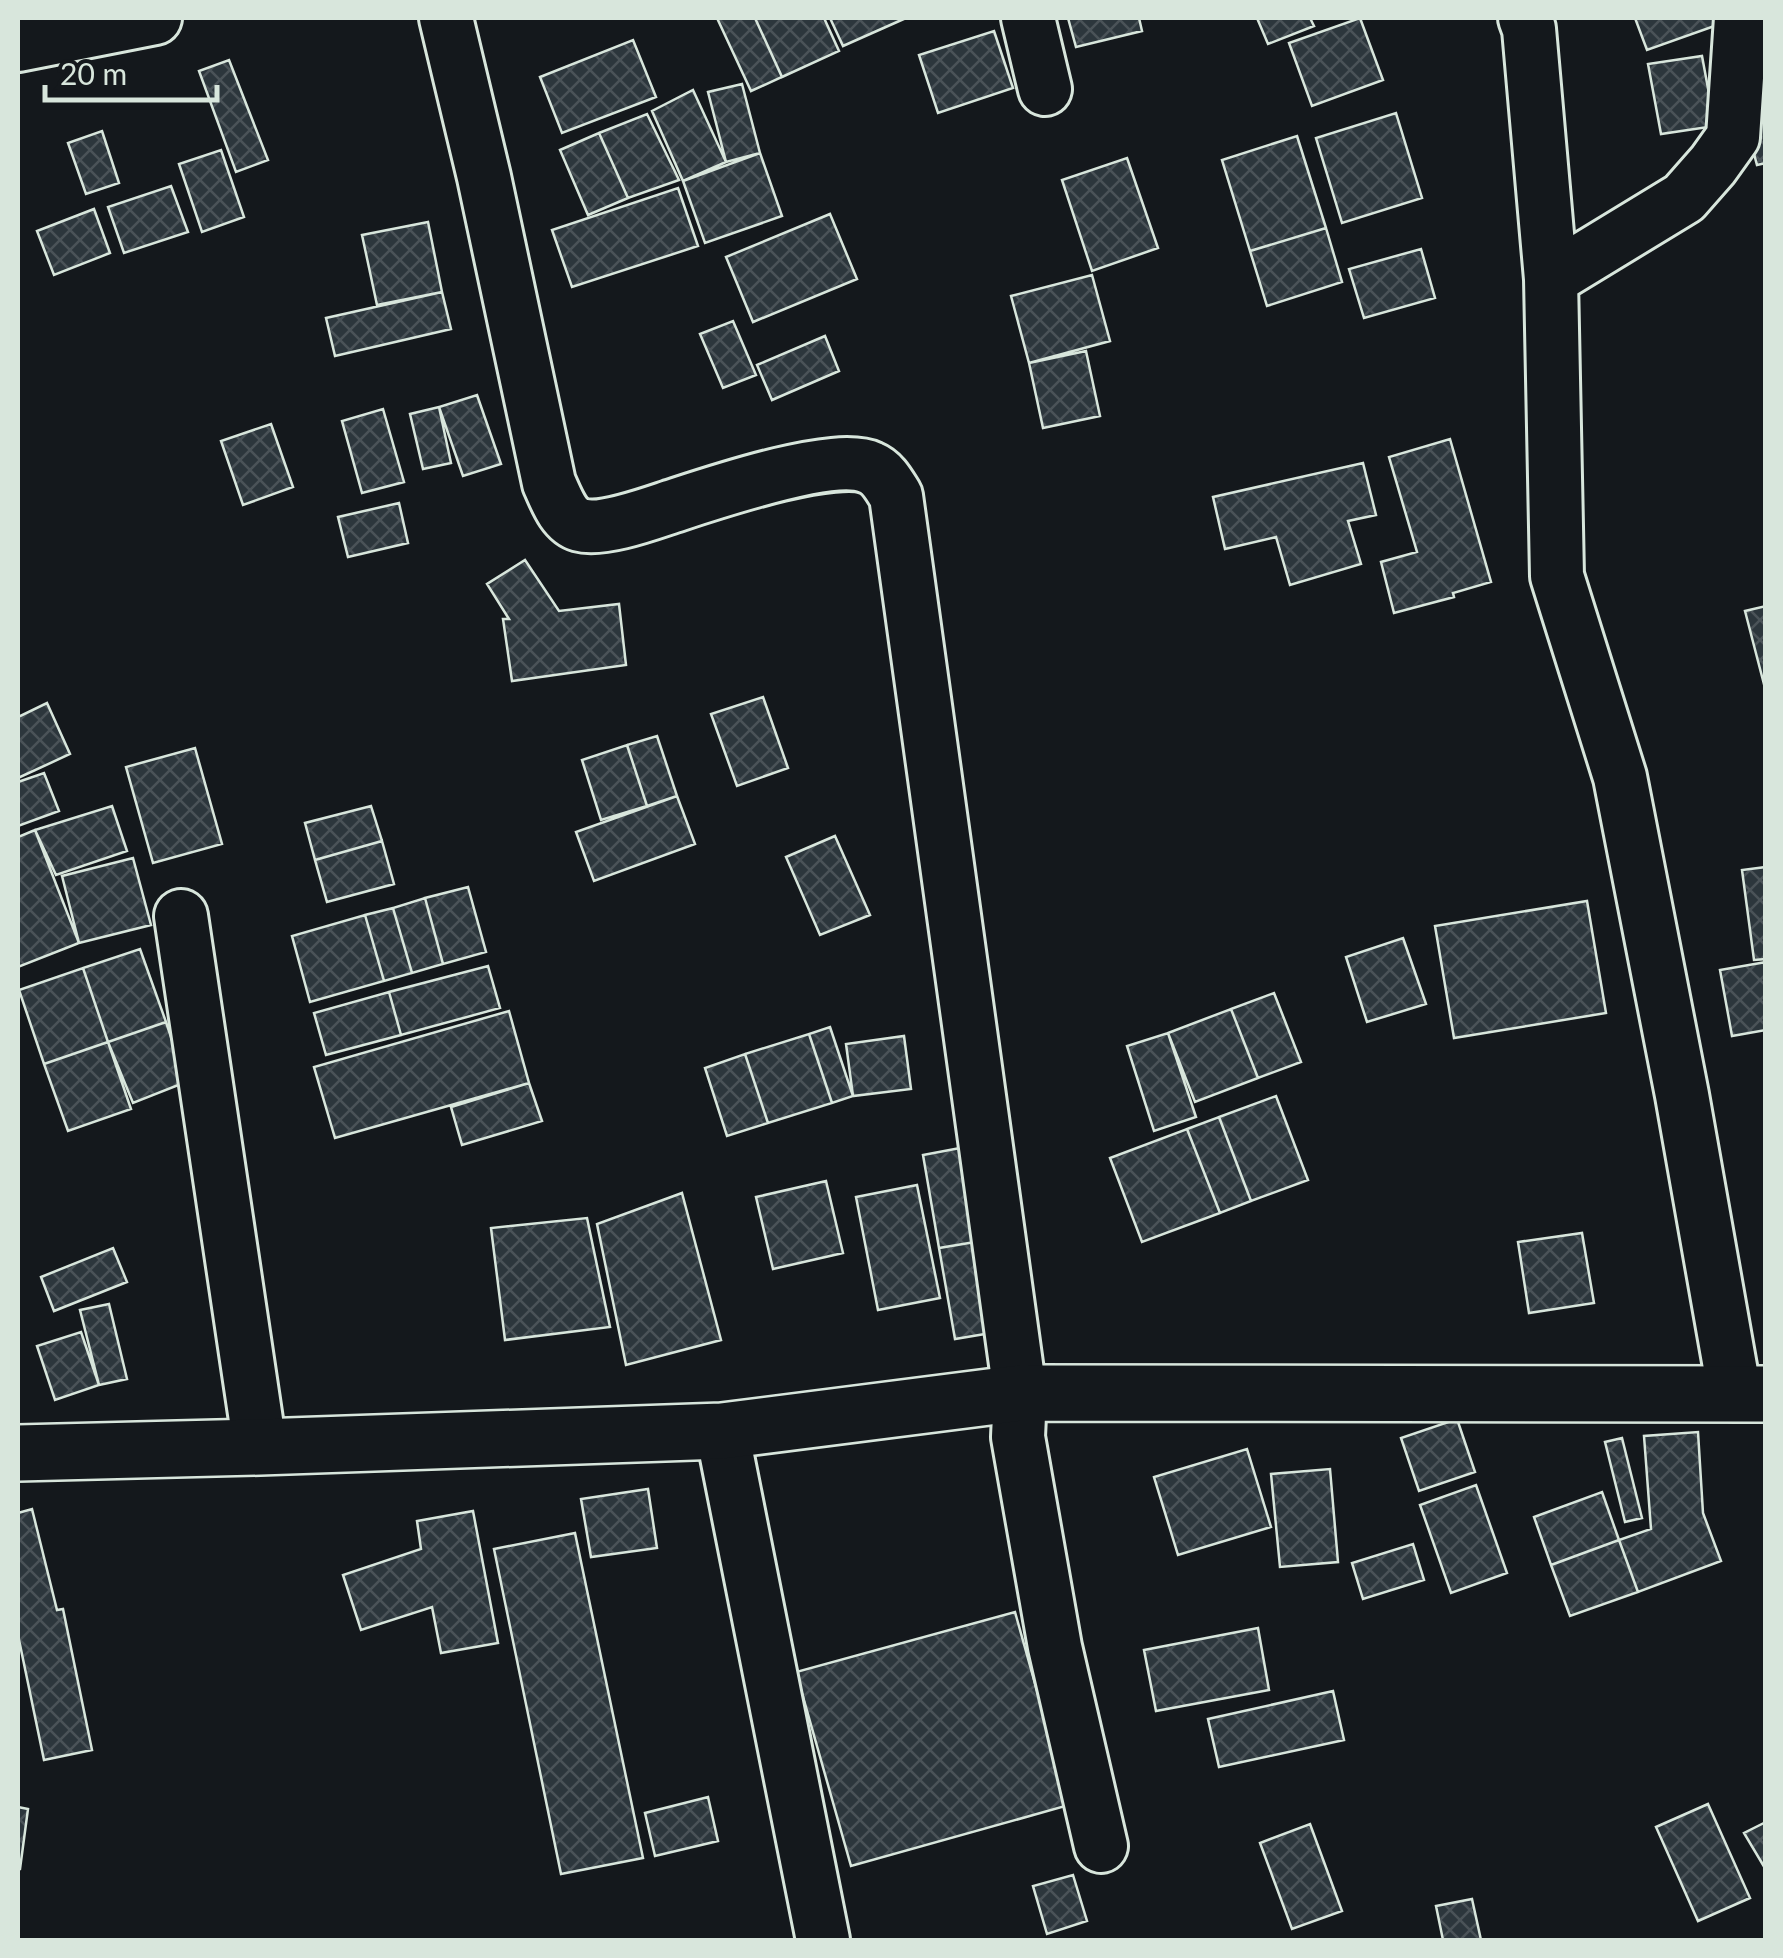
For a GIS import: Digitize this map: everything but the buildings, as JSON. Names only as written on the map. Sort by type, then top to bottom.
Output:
[{"type":"street","points":[[23,35],[155,18]]},
{"type":"street","points":[[446,18],[549,483],[569,519],[592,526],[635,519],[711,493],[813,467],[850,464],[879,472],[896,496],[1020,1393],[1018,1437],[1055,1647],[1102,1846]]},
{"type":"street","points":[[1028,18],[1045,89]]},
{"type":"street","points":[[18,1453],[722,1431],[1020,1393],[1750,1395],[1682,1095],[1620,777],[1557,576],[1552,279],[1525,18]]},
{"type":"street","points":[[1552,279],[1684,198],[1713,166],[1732,138],[1741,18]]},
{"type":"street","points":[[181,916],[260,1448]]},
{"type":"street","points":[[722,1431],[823,1940]]}]
